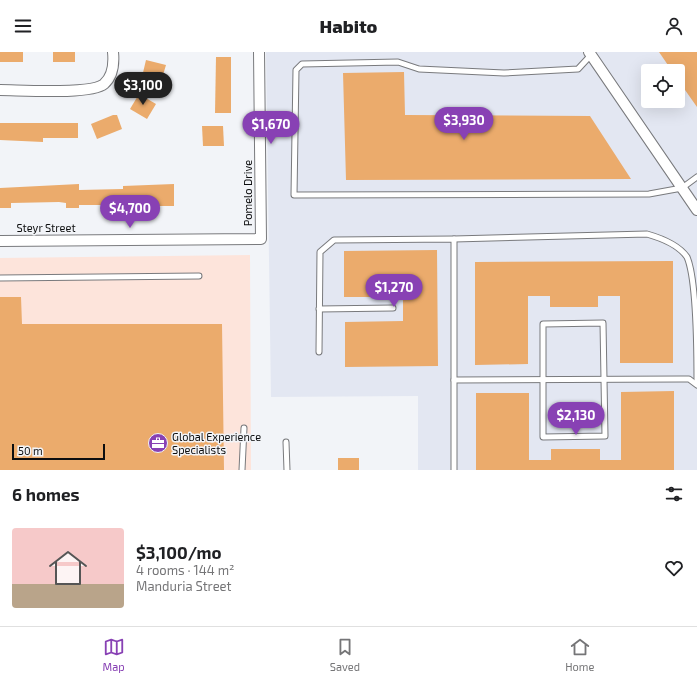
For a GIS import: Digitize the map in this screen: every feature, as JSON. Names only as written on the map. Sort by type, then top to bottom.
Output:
[{"type":"street","points":[[0,90],[89,90],[104,83],[114,66],[114,52]]},
{"type":"street","name":"Pomelo Drive","points":[[259,52],[261,239]]},
{"type":"street","points":[[590,54],[697,210]]},
{"type":"street","name":"Steyr Street","points":[[0,241],[261,239]]},
{"type":"lane","points":[[590,54],[578,69],[504,73],[419,69],[398,62],[302,64],[296,70],[294,195],[649,194],[682,188],[697,177]]},
{"type":"lane","points":[[319,352],[320,252],[334,240],[454,239],[648,234],[668,240],[687,257],[696,286],[697,383],[689,379],[542,378],[454,380]]},
{"type":"lane","points":[[454,239],[454,470]]},
{"type":"lane","points":[[0,278],[199,276]]},
{"type":"lane","points":[[319,309],[393,308]]},
{"type":"lane","points":[[603,323],[604,378],[605,436],[543,437],[543,324],[603,323]]},
{"type":"lane","points":[[242,470],[244,428]]},
{"type":"lane","points":[[286,442],[286,470]]},
{"type":"shaded area","points":[[266,52],[697,52],[697,470],[418,470],[418,396],[271,397]]},
{"type":"shaded area","points":[[250,255],[251,470],[0,470],[0,258]]},
{"type":"building","points":[[0,52],[23,52],[23,62],[0,62]]},
{"type":"building","points":[[53,52],[75,52],[75,62],[53,62]]},
{"type":"building","points":[[659,52],[697,52],[697,107],[685,90],[685,64],[667,64]]},
{"type":"building","points":[[216,57],[231,57],[231,113],[215,113]]},
{"type":"building","points":[[146,60],[166,65],[163,75],[154,73],[152,83],[141,81]]},
{"type":"building","points":[[404,72],[405,115],[590,116],[631,179],[346,180],[343,73]]},
{"type":"building","points":[[139,94],[156,104],[147,119],[130,109]]},
{"type":"building","points":[[113,115],[117,115],[122,129],[97,139],[91,124]]},
{"type":"building","points":[[0,123],[78,123],[78,138],[43,138],[43,142],[0,140]]},
{"type":"building","points":[[202,126],[223,126],[224,146],[203,146]]},
{"type":"building","points":[[79,184],[79,190],[123,189],[123,186],[174,184],[174,206],[155,206],[155,202],[113,203],[113,205],[79,205],[79,208],[66,208],[66,203],[59,202],[11,203],[11,208],[0,208],[0,188]]},
{"type":"building","points":[[437,250],[438,366],[345,367],[345,322],[403,321],[403,297],[344,297],[344,251]]},
{"type":"building","points":[[673,261],[673,363],[620,363],[620,296],[598,296],[598,307],[550,307],[550,296],[528,296],[528,364],[475,365],[475,262]]},
{"type":"building","points":[[0,297],[21,297],[22,324],[222,324],[224,470],[0,470]]},
{"type":"building","points":[[674,391],[674,470],[476,470],[476,393],[529,393],[529,460],[551,460],[551,449],[600,449],[600,460],[621,460],[621,392]]},
{"type":"building","points":[[338,458],[359,458],[359,470],[338,470]]},
{"type":"place","name":"Global Experience Specialists","points":[[158,443]]}]
